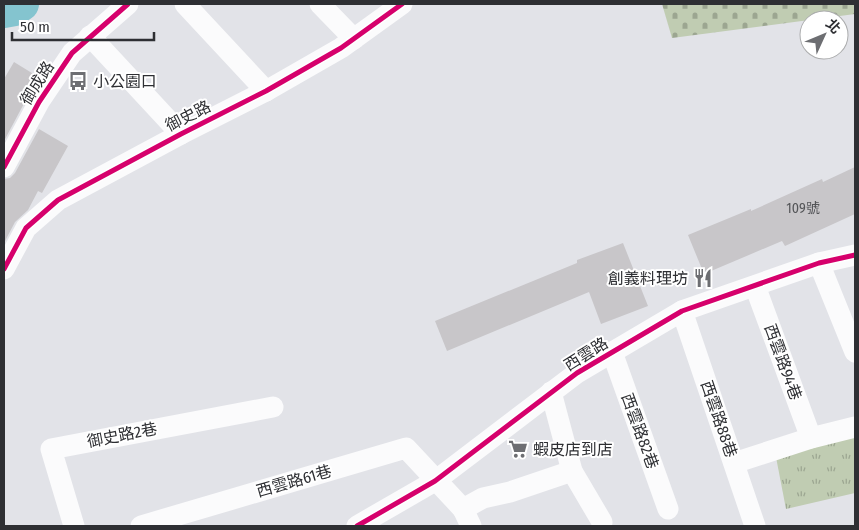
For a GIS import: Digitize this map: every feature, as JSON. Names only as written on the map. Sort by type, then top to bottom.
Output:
[{"type":"street","name":"御成路","points":[[4,167],[39,102],[72,53],[128,4]]},
{"type":"street","points":[[185,4],[266,91]]},
{"type":"street","points":[[320,4],[354,39]]},
{"type":"street","name":"御史路","points":[[4,269],[26,228],[58,200],[266,91],[341,48],[402,4]]},
{"type":"street","points":[[90,36],[181,134]]},
{"type":"street","name":"西雲路","points":[[358,526],[435,481],[576,373],[682,311],[820,263],[855,255]]},
{"type":"street","points":[[820,263],[855,352]]},
{"type":"street","name":"西雲路94巷","points":[[755,286],[811,438]]},
{"type":"street","name":"西雲路88巷","points":[[682,311],[755,526]]},
{"type":"street","name":"西雲路82巷","points":[[612,352],[668,509]]},
{"type":"street","points":[[551,392],[572,471],[602,522]]},
{"type":"street","name":"御史路2巷","points":[[74,526],[51,449],[273,407]]},
{"type":"street","points":[[734,463],[811,438],[855,427]]},
{"type":"street","name":"西雲路61巷","points":[[141,526],[406,448],[435,481]]},
{"type":"street","points":[[435,481],[467,518],[483,498],[510,492],[572,471]]},
{"type":"green space","points":[[662,4],[855,4],[855,14],[849,15],[849,10],[799,10],[799,21],[672,38]]},
{"type":"green space","points":[[855,431],[855,493],[786,509],[775,452]]},
{"type":"building","points":[[14,62],[40,78],[4,141],[4,79]]},
{"type":"building","points":[[39,129],[68,146],[42,193],[38,191],[28,210],[15,222],[4,243],[4,179],[10,178],[15,173]]},
{"type":"building","points":[[855,167],[855,214],[785,246],[782,241],[704,274],[688,235],[751,209],[751,211],[822,179],[823,182]]},
{"type":"building","points":[[623,243],[648,306],[601,324],[589,292],[447,351],[435,321],[577,263],[577,260]]},
{"type":"waterway","points":[[4,11],[15,9],[22,4]]},
{"type":"cycle path","points":[[4,167],[39,102],[72,53],[128,4]]},
{"type":"cycle path","points":[[4,269],[26,228],[58,200],[266,91],[341,48],[402,4]]},
{"type":"cycle path","points":[[357,526],[435,481],[577,373],[682,311],[819,263],[855,255]]},
{"type":"place","name":"小公園口","points":[[78,81]]},
{"type":"place","name":"創義料理坊","points":[[703,278]]},
{"type":"place","name":"蝦皮店到店","points":[[518,449]]}]
